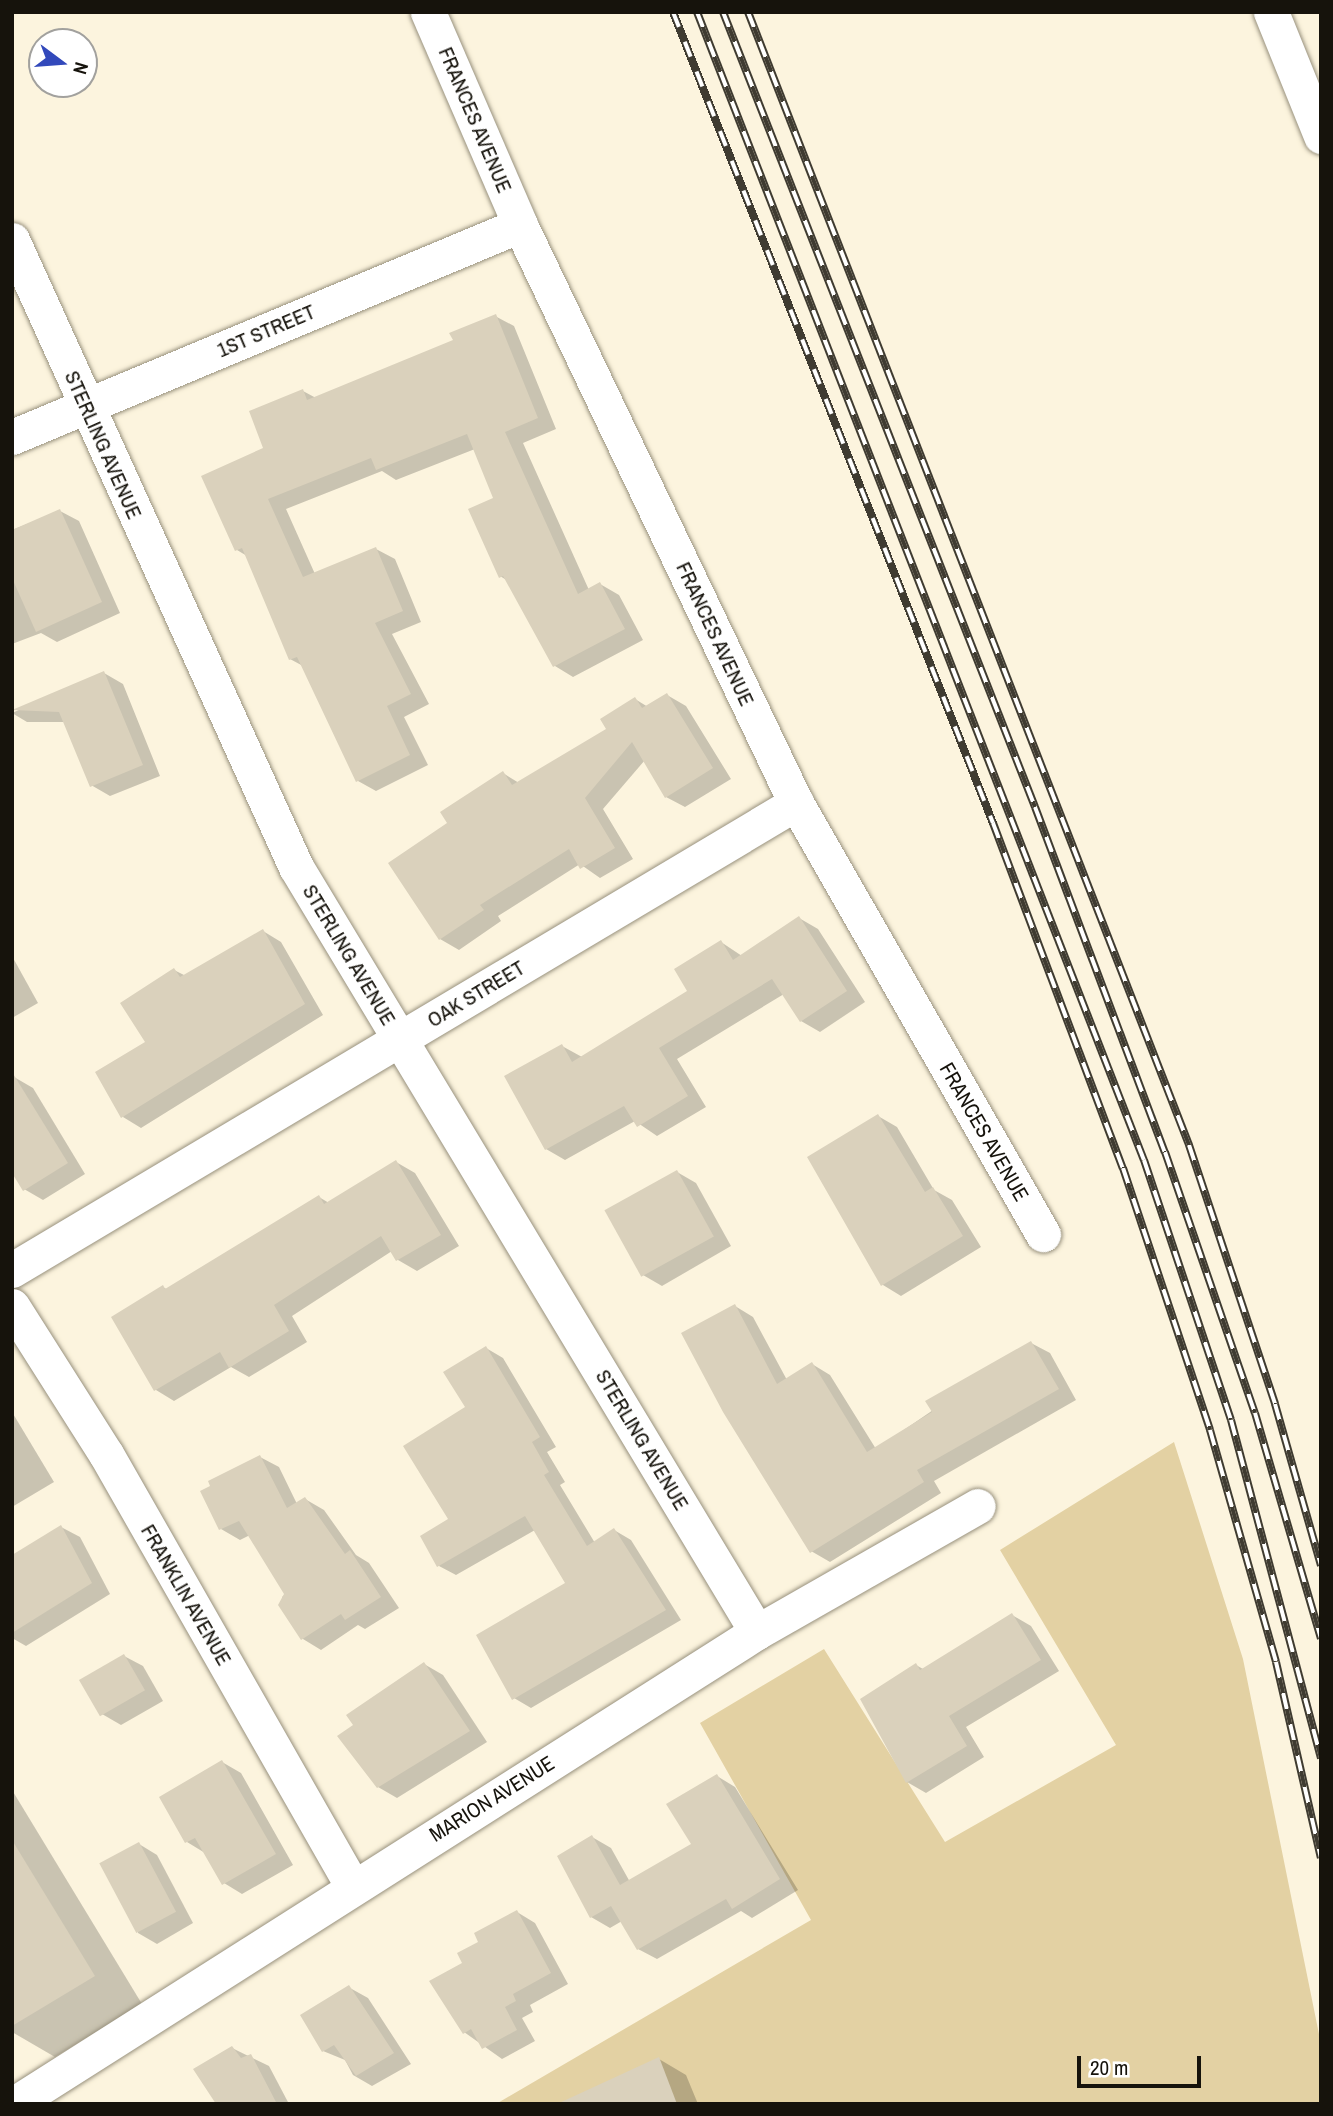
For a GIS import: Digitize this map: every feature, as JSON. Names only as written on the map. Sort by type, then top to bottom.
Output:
[{"type":"street","name":"FRANCES AVENUE","points":[[428,12],[520,225],[796,803],[1043,1234]]},
{"type":"street","points":[[1271,12],[1321,136]]},
{"type":"street","name":"1ST STREET","points":[[12,437],[520,225]]},
{"type":"street","name":"STERLING AVENUE","points":[[12,240],[296,867],[757,1632]]},
{"type":"street","name":"OAK STREET","points":[[12,1270],[796,803]]},
{"type":"street","name":"FRANKLIN AVENUE","points":[[12,1306],[106,1454],[354,1887]]},
{"type":"street","name":"MARION AVENUE","points":[[14,2104],[757,1632],[978,1506]]},
{"type":"shaded area","points":[[1174,1442],[1243,1659],[1321,2044],[1321,2104],[496,2104],[811,1920],[700,1723],[824,1649],[945,1842],[1116,1745],[1000,1550]]},
{"type":"building","points":[[496,314],[538,418],[505,432],[578,594],[600,582],[625,629],[553,667],[503,576],[499,578],[468,509],[493,498],[467,434],[376,470],[371,458],[268,499],[303,577],[376,547],[403,611],[375,623],[411,694],[387,706],[410,755],[356,782],[297,657],[289,660],[242,548],[235,551],[201,476],[263,448],[249,411],[303,389],[307,400],[453,340],[449,333]]},
{"type":"building","points":[[60,509],[102,602],[36,632],[12,578],[12,530]]},
{"type":"building","points":[[104,671],[143,765],[90,787],[59,712],[12,710]]},
{"type":"building","points":[[667,693],[713,768],[665,798],[632,742],[585,798],[615,848],[580,869],[569,849],[480,905],[484,910],[439,940],[388,863],[447,823],[440,812],[503,771],[512,785],[606,729],[600,719],[635,697],[642,708]]},
{"type":"building","points":[[799,916],[847,991],[800,1022],[772,979],[659,1048],[688,1096],[637,1127],[624,1106],[545,1150],[504,1076],[562,1044],[572,1062],[687,991],[674,969],[721,940],[733,960]]},
{"type":"building","points":[[263,929],[305,1004],[121,1118],[95,1072],[145,1042],[120,1003],[174,968],[180,977]]},
{"type":"building","points":[[12,1072],[68,1163],[23,1191],[12,1173]]},
{"type":"building","points":[[878,1114],[925,1192],[933,1187],[963,1236],[881,1286],[807,1157]]},
{"type":"building","points":[[396,1160],[441,1235],[396,1261],[381,1236],[274,1305],[289,1331],[229,1368],[220,1352],[154,1391],[111,1317],[163,1285],[165,1289],[319,1195],[324,1204]]},
{"type":"building","points":[[677,1170],[714,1236],[641,1277],[604,1210]]},
{"type":"building","points":[[735,1304],[777,1384],[812,1362],[867,1452],[932,1412],[925,1401],[1031,1341],[1059,1389],[917,1470],[924,1482],[810,1553],[723,1412],[681,1333]]},
{"type":"building","points":[[486,1346],[540,1437],[532,1442],[549,1472],[544,1475],[587,1546],[614,1528],[666,1610],[512,1700],[476,1635],[565,1583],[525,1516],[437,1567],[420,1536],[448,1519],[403,1446],[465,1407],[443,1372]]},
{"type":"building","points":[[260,1455],[287,1508],[305,1497],[345,1554],[350,1550],[381,1597],[345,1620],[341,1614],[301,1640],[278,1605],[284,1594],[239,1521],[219,1530],[200,1491],[210,1486],[208,1481]]},
{"type":"building","points":[[61,1525],[92,1583],[12,1633],[12,1555]]},
{"type":"building","points":[[1012,1613],[1041,1660],[949,1716],[967,1746],[906,1783],[860,1699],[916,1663],[920,1670]]},
{"type":"building","points":[[124,1654],[145,1690],[100,1716],[79,1680]]},
{"type":"building","points":[[424,1662],[470,1731],[377,1788],[337,1736],[353,1725],[346,1715]]},
{"type":"building","points":[[222,1760],[276,1854],[222,1885],[195,1838],[185,1843],[159,1797]]},
{"type":"building","points":[[717,1774],[780,1879],[732,1909],[726,1899],[637,1950],[611,1906],[590,1918],[557,1856],[592,1835],[620,1885],[691,1844],[666,1804]]},
{"type":"building","points":[[12,1840],[95,1976],[12,2026]]},
{"type":"building","points":[[139,1842],[176,1912],[136,1933],[99,1863]]},
{"type":"building","points":[[517,1910],[551,1973],[513,1994],[516,2001],[505,2007],[517,2030],[482,2049],[471,2029],[463,2034],[429,1981],[462,1963],[457,1953],[478,1942],[474,1933]]},
{"type":"building","points":[[349,1985],[394,2053],[356,2076],[334,2045],[322,2052],[300,2015]]},
{"type":"building","points":[[232,2046],[241,2058],[251,2054],[277,2104],[216,2104],[193,2069]]},
{"type":"building","points":[[659,2057],[677,2104],[557,2104]]},
{"type":"railway","points":[[673,12],[993,823],[1123,1168],[1210,1430],[1276,1662],[1321,1858]]},
{"type":"railway","points":[[697,12],[1144,1160],[1231,1420],[1321,1758]]},
{"type":"railway","points":[[723,12],[1035,807],[1165,1152],[1255,1413],[1321,1639]]},
{"type":"railway","points":[[748,12],[1189,1145],[1275,1404],[1321,1566]]}]
